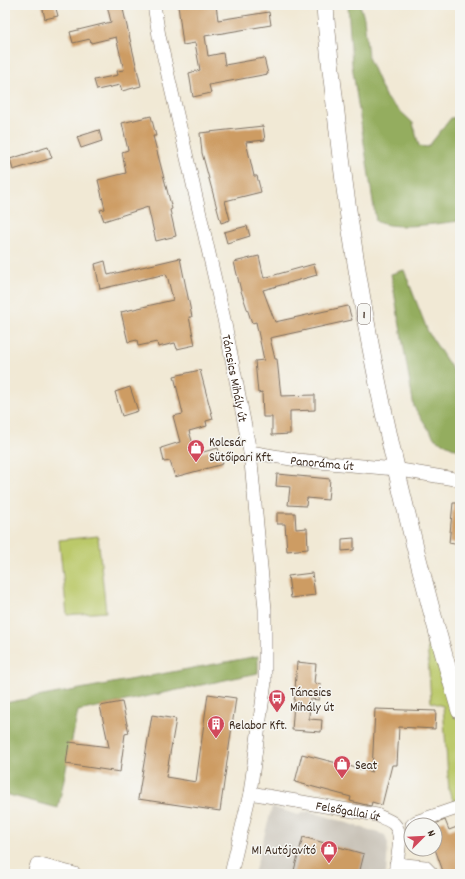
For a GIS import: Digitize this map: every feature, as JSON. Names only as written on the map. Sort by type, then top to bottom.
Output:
[{"type":"main road","name":"1","points":[[325,5],[340,158],[352,248],[373,362],[395,469],[419,563],[460,711]]},
{"type":"street","name":"Táncsics Mihály út","points":[[154,5],[159,36],[224,319],[250,452],[265,609],[265,682],[250,793],[231,874]]},
{"type":"street","name":"Panoráma út","points":[[250,452],[297,460],[395,469],[460,480]]},
{"type":"street","name":"Felsőgallai út","points":[[250,793],[377,815],[394,824],[399,833],[399,839]]},
{"type":"street","points":[[431,817],[460,807]]},
{"type":"street","points":[[403,835],[399,839],[395,869],[425,867],[432,874]]},
{"type":"street","points":[[34,874],[37,864],[76,874]]},
{"type":"shaded area","points":[[272,807],[298,815],[309,811],[385,835],[388,844],[386,874],[254,874]]},
{"type":"green space","points":[[348,5],[360,5],[364,18],[368,57],[386,98],[413,123],[419,146],[428,147],[451,118],[460,117],[460,221],[429,225],[393,226],[376,221],[352,65]]},
{"type":"green space","points":[[404,270],[428,332],[460,381],[460,451],[435,439],[414,407],[391,274]]},
{"type":"green space","points":[[98,536],[106,612],[67,615],[59,540]]},
{"type":"green space","points":[[436,639],[460,721],[460,800],[454,802],[449,791],[443,706],[431,702],[427,641]]},
{"type":"green space","points":[[258,656],[258,673],[78,711],[58,808],[5,794],[5,703]]},
{"type":"building","points":[[42,5],[55,5],[58,16],[45,19]]},
{"type":"building","points":[[107,5],[122,5],[141,86],[122,91],[120,85],[97,90],[94,80],[118,75],[117,71],[124,70],[116,37],[91,43],[90,39],[73,43],[70,32],[111,22]]},
{"type":"building","points":[[178,5],[216,5],[218,20],[269,12],[271,25],[205,36],[208,56],[223,53],[225,65],[264,58],[268,74],[209,85],[211,93],[193,97],[189,73],[200,70],[195,43],[183,45]]},
{"type":"building","points":[[151,116],[156,136],[153,136],[172,209],[170,210],[176,236],[156,241],[148,207],[104,221],[100,210],[105,209],[98,180],[126,173],[122,152],[128,150],[122,123]]},
{"type":"building","points":[[263,126],[265,140],[246,142],[254,176],[257,176],[261,192],[225,201],[230,220],[221,223],[202,153],[200,133]]},
{"type":"building","points":[[99,130],[102,141],[81,148],[77,137]]},
{"type":"building","points":[[48,147],[52,158],[13,170],[10,159]]},
{"type":"building","points":[[247,226],[250,236],[227,243],[224,232]]},
{"type":"building","points":[[259,256],[264,278],[314,264],[317,275],[263,290],[275,322],[348,306],[352,320],[270,338],[275,359],[277,359],[281,396],[315,395],[315,410],[290,411],[290,434],[272,435],[272,417],[263,417],[262,392],[258,393],[255,361],[264,360],[256,322],[252,323],[241,291],[234,262]]},
{"type":"building","points":[[180,258],[192,317],[189,317],[195,345],[177,349],[175,343],[158,347],[157,342],[138,346],[137,340],[128,342],[121,312],[173,300],[166,274],[100,289],[95,264],[105,261],[108,275]]},
{"type":"building","points":[[200,370],[213,419],[206,421],[207,426],[189,431],[196,454],[218,448],[223,464],[175,477],[170,461],[164,462],[161,448],[180,442],[173,416],[183,414],[174,376]]},
{"type":"building","points":[[130,387],[138,411],[122,416],[115,392]]},
{"type":"building","points":[[277,474],[330,479],[328,500],[307,498],[306,506],[288,505],[290,487],[276,486]]},
{"type":"building","points":[[453,503],[460,503],[460,545],[449,543]]},
{"type":"building","points":[[277,513],[295,513],[296,529],[307,528],[308,549],[287,551],[285,524],[277,524]]},
{"type":"building","points":[[354,538],[354,550],[342,551],[342,539]]},
{"type":"building","points":[[312,573],[315,595],[291,598],[288,576]]},
{"type":"building","points":[[297,662],[316,664],[314,683],[321,684],[319,700],[310,699],[309,719],[322,720],[321,732],[292,730]]},
{"type":"building","points":[[208,694],[236,698],[220,811],[138,799],[152,715],[176,719],[166,777],[196,782]]},
{"type":"building","points":[[122,702],[129,733],[125,734],[120,772],[66,764],[69,742],[109,747],[100,706]]},
{"type":"building","points":[[375,709],[436,711],[435,729],[399,727],[397,765],[392,765],[382,805],[372,802],[371,806],[350,801],[351,797],[295,782],[302,754],[372,772]]},
{"type":"building","points":[[445,820],[449,830],[457,827],[460,836],[460,874],[444,874],[438,857],[443,857],[443,821]]},
{"type":"building","name":"M1 Autójavító","points":[[303,837],[364,854],[359,874],[293,874]]},
{"type":"place","name":"Kolcsár Sütőipari Kft.","points":[[196,463]]},
{"type":"place","name":"Táncsics Mihály út","points":[[277,713]]},
{"type":"place","name":"Relabor Kft.","points":[[216,739]]},
{"type":"place","name":"Seat","points":[[342,779]]},
{"type":"place","name":"M1 Autójavító","points":[[329,864]]}]
